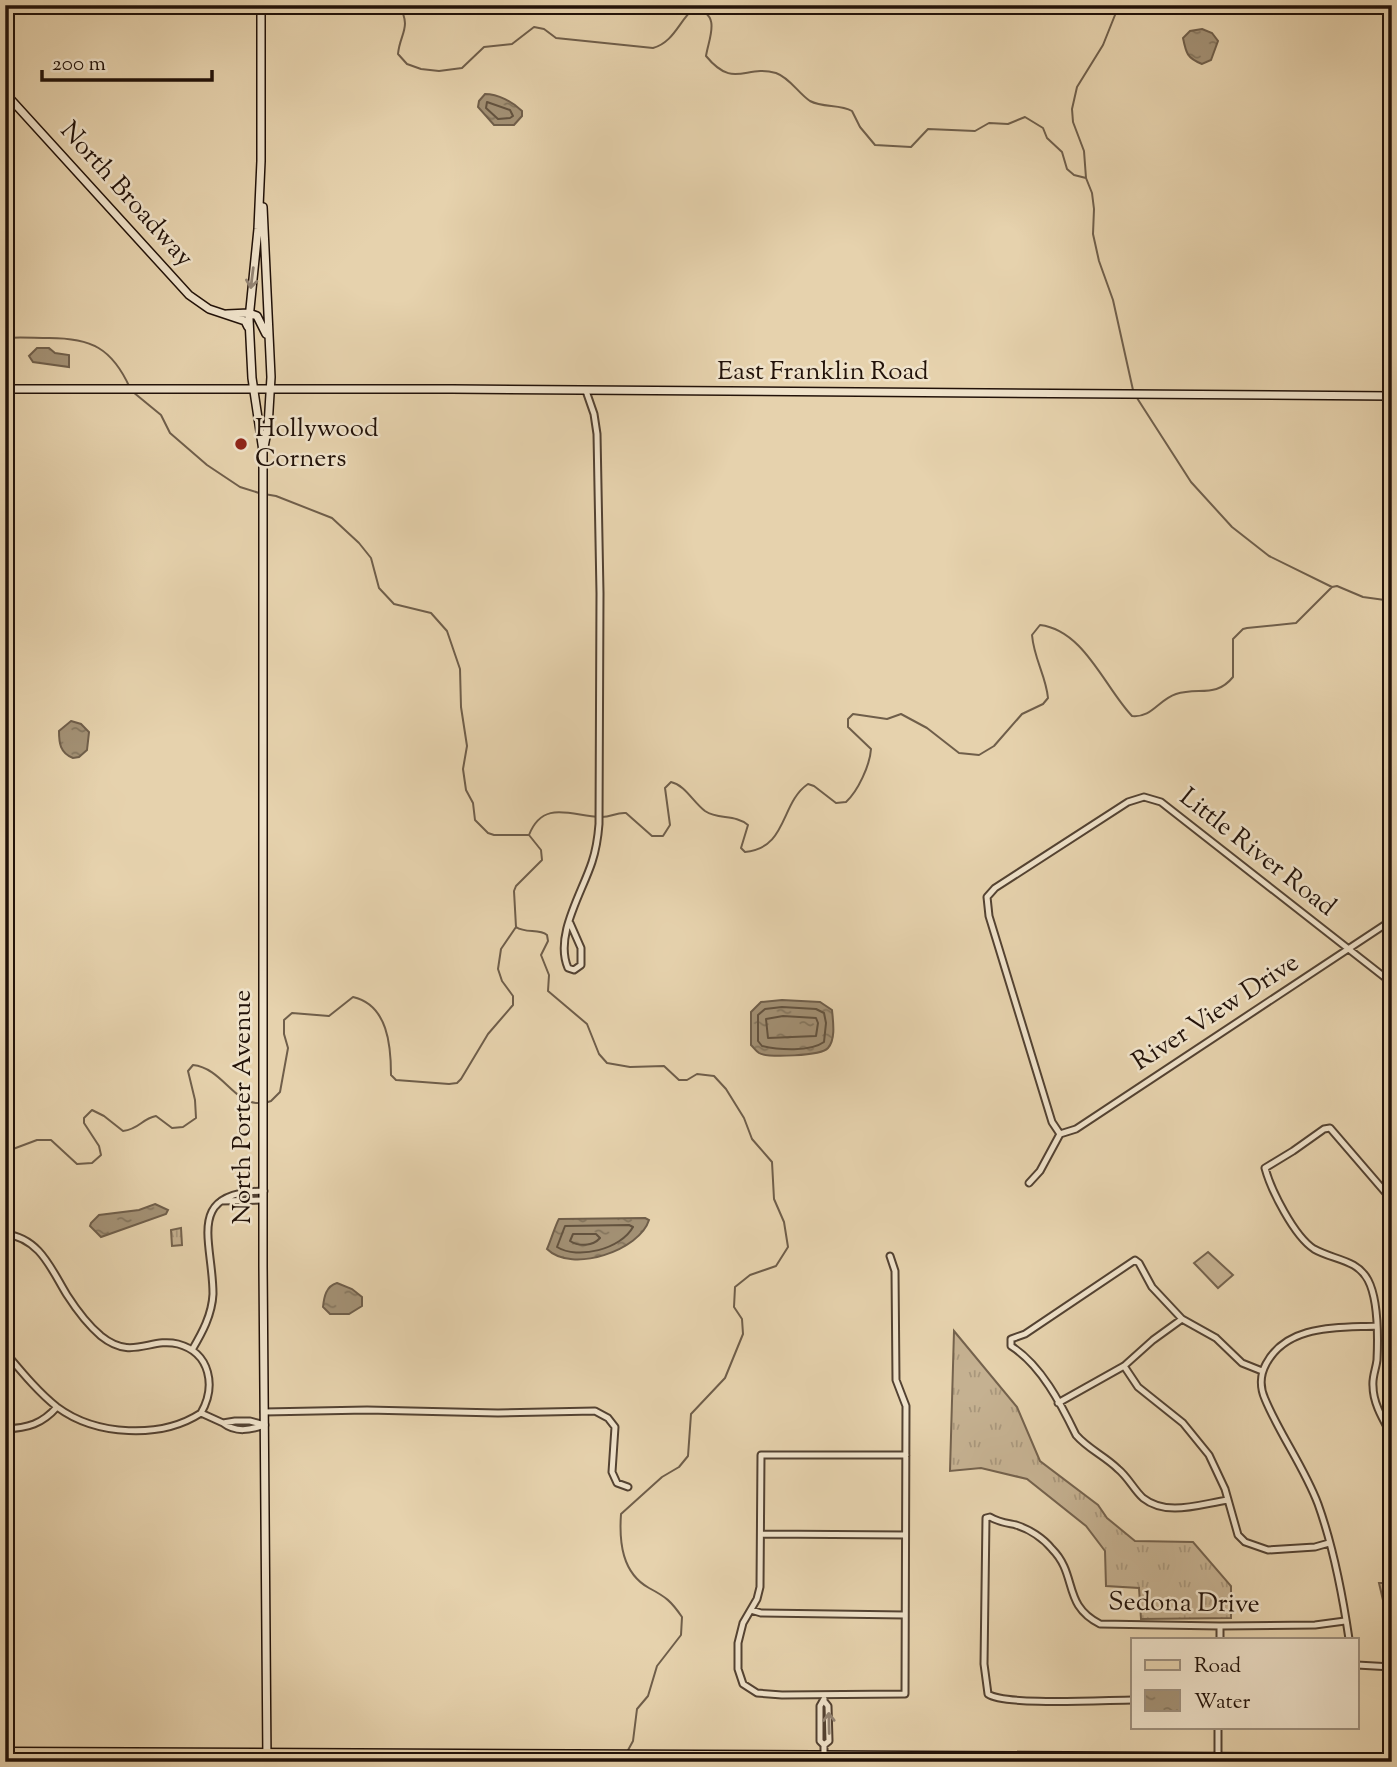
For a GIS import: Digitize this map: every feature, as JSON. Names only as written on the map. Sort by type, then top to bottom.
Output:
[{"type":"main road","points":[[5,1752],[267,1758],[598,1755],[1218,1760],[1392,1758]]},
{"type":"street","name":"North Porter Avenue","points":[[261,5],[261,161],[249,332],[263,452]]},
{"type":"street","name":"North Broadway","points":[[5,93],[189,295],[202,305],[245,321],[249,332]]},
{"type":"street","name":"North Porter Avenue","points":[[261,161],[271,388],[263,452],[267,1758]]},
{"type":"street","name":"North Broadway","points":[[224,314],[249,313]]},
{"type":"street","points":[[249,313],[262,322],[270,355]]},
{"type":"street","name":"East Franklin Road","points":[[5,389],[271,388],[1392,396]]},
{"type":"street","points":[[570,923],[582,953],[581,965],[575,970],[568,968],[564,954],[570,923],[595,853],[599,824],[600,593],[597,434],[586,391]]},
{"type":"street","name":"Little River Road","points":[[1060,1134],[1052,1122],[989,916],[987,897],[995,888],[1128,802],[1144,797],[1161,802],[1173,810],[1392,983]]},
{"type":"street","name":"River View Drive","points":[[1060,1134],[1076,1129],[1392,920]]},
{"type":"street","points":[[1392,1200],[1330,1128],[1324,1129],[1266,1166],[1265,1171],[1300,1238],[1321,1253],[1352,1264],[1362,1271],[1368,1280],[1375,1303],[1377,1361],[1373,1387],[1377,1406],[1392,1436]]},
{"type":"street","points":[[1029,1183],[1040,1171],[1060,1134]]},
{"type":"street","points":[[192,1350],[209,1317],[213,1296],[207,1226],[214,1209],[229,1195],[243,1191],[264,1191]]},
{"type":"street","points":[[221,1200],[264,1200]]},
{"type":"street","points":[[5,1234],[22,1238],[49,1260],[69,1297],[101,1336],[113,1343],[138,1349],[168,1343],[192,1350],[203,1361],[210,1379],[209,1400],[201,1413],[165,1429],[101,1426],[84,1421],[57,1407],[5,1352]]},
{"type":"street","points":[[890,1256],[895,1271],[896,1380],[906,1406],[905,1694],[824,1698],[757,1693],[744,1684],[738,1669],[738,1643],[760,1587],[761,1455],[905,1455]]},
{"type":"street","points":[[1228,1500],[1171,1508],[1151,1503],[1113,1464],[1082,1443],[1037,1371],[1011,1346],[1010,1341],[1014,1336],[1032,1330],[1132,1260],[1138,1261],[1152,1287],[1182,1319],[1216,1338],[1242,1363],[1262,1371]]},
{"type":"street","points":[[1058,1403],[1124,1366],[1182,1319]]},
{"type":"street","points":[[1349,1638],[1319,1506],[1264,1396],[1262,1371],[1270,1356],[1282,1343],[1296,1335],[1332,1328],[1376,1326]]},
{"type":"street","points":[[1124,1366],[1138,1387],[1197,1438],[1217,1468],[1238,1535],[1255,1547],[1271,1550],[1315,1547],[1329,1543]]},
{"type":"street","points":[[5,1429],[36,1425],[48,1418],[57,1407]]},
{"type":"street","points":[[264,1412],[595,1411],[608,1418],[615,1427],[612,1472],[617,1483],[628,1487]]},
{"type":"street","points":[[201,1413],[223,1423],[250,1420],[265,1425]]},
{"type":"street","name":"Sedona Drive","points":[[1131,1700],[1014,1701],[991,1697],[988,1694],[984,1673],[985,1519],[990,1517],[1030,1531],[1052,1549],[1062,1560],[1076,1604],[1090,1619],[1100,1624],[1315,1625],[1345,1621]]},
{"type":"street","points":[[761,1534],[905,1535]]},
{"type":"street","points":[[751,1610],[761,1613],[904,1615]]},
{"type":"street","points":[[1220,1626],[1220,1638]]},
{"type":"street","points":[[1358,1665],[1392,1667]]},
{"type":"street","points":[[824,1698],[820,1706],[820,1741],[824,1745],[824,1756]]},
{"type":"street","points":[[1218,1728],[1218,1760]]},
{"type":"green space","points":[[181,1228],[182,1245],[172,1246],[171,1230]]},
{"type":"green space","points":[[1208,1252],[1233,1275],[1218,1288],[1194,1263]]},
{"type":"green space","points":[[954,1331],[1017,1407],[1040,1461],[1098,1505],[1107,1518],[1135,1541],[1193,1542],[1231,1586],[1231,1618],[1141,1619],[1139,1588],[1106,1586],[1105,1551],[1086,1526],[1027,1479],[981,1468],[950,1471]]},
{"type":"green space","points":[[1379,1583],[1392,1583],[1392,1639]]},
{"type":"water","points":[[1202,29],[1212,33],[1218,41],[1211,60],[1202,64],[1188,54],[1183,38],[1190,31]]},
{"type":"water","points":[[485,94],[510,102],[522,111],[522,116],[514,125],[494,125],[478,107]]},
{"type":"water","points":[[37,348],[49,348],[55,353],[69,355],[69,367],[33,362],[29,356]]},
{"type":"water","points":[[71,721],[81,724],[89,732],[87,750],[79,757],[73,758],[63,750],[59,735],[59,731]]},
{"type":"water","points":[[761,1002],[820,1002],[832,1010],[833,1035],[828,1048],[816,1053],[764,1055],[751,1045],[751,1012]]},
{"type":"water","points":[[155,1204],[168,1210],[166,1214],[101,1237],[90,1226],[99,1215],[139,1210]]},
{"type":"water","points":[[559,1219],[649,1220],[633,1241],[604,1255],[572,1259],[558,1256],[547,1249]]},
{"type":"water","points":[[337,1283],[362,1297],[362,1306],[349,1314],[330,1314],[323,1307],[324,1299],[328,1289]]},
{"type":"waterway","points":[[399,5],[405,25],[398,54],[407,64],[439,71],[462,68],[484,47],[512,44],[534,27],[544,29],[556,38],[653,48],[666,41],[694,8],[703,11],[711,21],[706,56],[716,66],[732,74],[765,71],[781,75],[810,101],[852,111],[860,127],[875,145],[911,147],[928,129],[975,131],[989,123],[1008,124],[1025,117],[1043,128],[1047,138],[1062,152],[1067,169],[1074,175],[1086,178]]},
{"type":"waterway","points":[[1119,5],[1103,45],[1077,87],[1072,109],[1073,122],[1084,151],[1086,178],[1092,193],[1093,234],[1113,300],[1133,390]]},
{"type":"waterway","points":[[5,338],[64,339],[88,343],[116,363],[130,388]]},
{"type":"waterway","points":[[133,392],[161,415],[170,433],[207,465],[240,487],[259,493]]},
{"type":"waterway","points":[[1137,398],[1191,482],[1232,527],[1269,556],[1332,587],[1337,586],[1363,597],[1392,601]]},
{"type":"waterway","points":[[264,494],[276,496],[332,518],[371,558],[379,588],[394,604],[431,613],[447,631],[460,669],[461,707],[467,746],[463,769],[475,820],[488,833],[494,835],[528,835]]},
{"type":"waterway","points":[[529,835],[542,817],[559,812],[604,817],[626,813],[652,836],[663,836],[670,825],[665,788],[671,782],[685,790],[710,814],[738,819],[748,825],[741,848],[745,852],[759,849],[776,834],[792,802],[808,784],[836,803],[846,802],[855,791],[866,770],[871,749],[848,727],[848,719],[853,714],[887,719],[901,714],[927,728],[959,753],[979,755],[994,746],[1022,714],[1043,704],[1048,698],[1032,635],[1040,625],[1069,637],[1092,662],[1132,716],[1139,716],[1150,712],[1176,694],[1220,688],[1233,677],[1233,639],[1243,629],[1296,623],[1332,587]]},
{"type":"waterway","points":[[265,1103],[280,1092],[288,1048],[284,1020],[292,1013],[329,1016],[353,997],[365,1001],[374,1008],[380,1018],[388,1040],[391,1075],[396,1080],[449,1084],[457,1083],[461,1079],[488,1034],[513,1005],[513,996],[502,981],[498,969],[501,949],[516,927],[516,886],[542,860],[541,850],[529,835]]},
{"type":"waterway","points":[[516,927],[547,935],[548,941],[541,955],[549,975],[548,991],[587,1024],[599,1054],[607,1063],[630,1067],[664,1066],[679,1080],[687,1080],[697,1074],[714,1076],[726,1089],[744,1118],[752,1139],[772,1162],[774,1199],[784,1222],[788,1247],[776,1266],[750,1275],[735,1287],[734,1307],[742,1319],[743,1334],[725,1378],[691,1414],[688,1456],[679,1467],[662,1477],[621,1514],[622,1546],[633,1574],[640,1582],[668,1600],[682,1617],[681,1635],[657,1666],[648,1696],[637,1709],[633,1741],[627,1752]]},
{"type":"waterway","points":[[5,1152],[37,1140],[51,1140],[77,1164],[92,1163],[101,1155],[99,1146],[84,1123],[84,1118],[92,1110],[123,1131],[156,1116],[172,1128],[183,1127],[196,1118],[188,1071],[193,1065],[212,1072],[242,1098],[259,1103]]},
{"type":"waterway","points":[[5,1076],[14,1084],[14,1089],[5,1099]]},
{"type":"place","name":"Hollywood Corners","points":[[241,444]]}]
